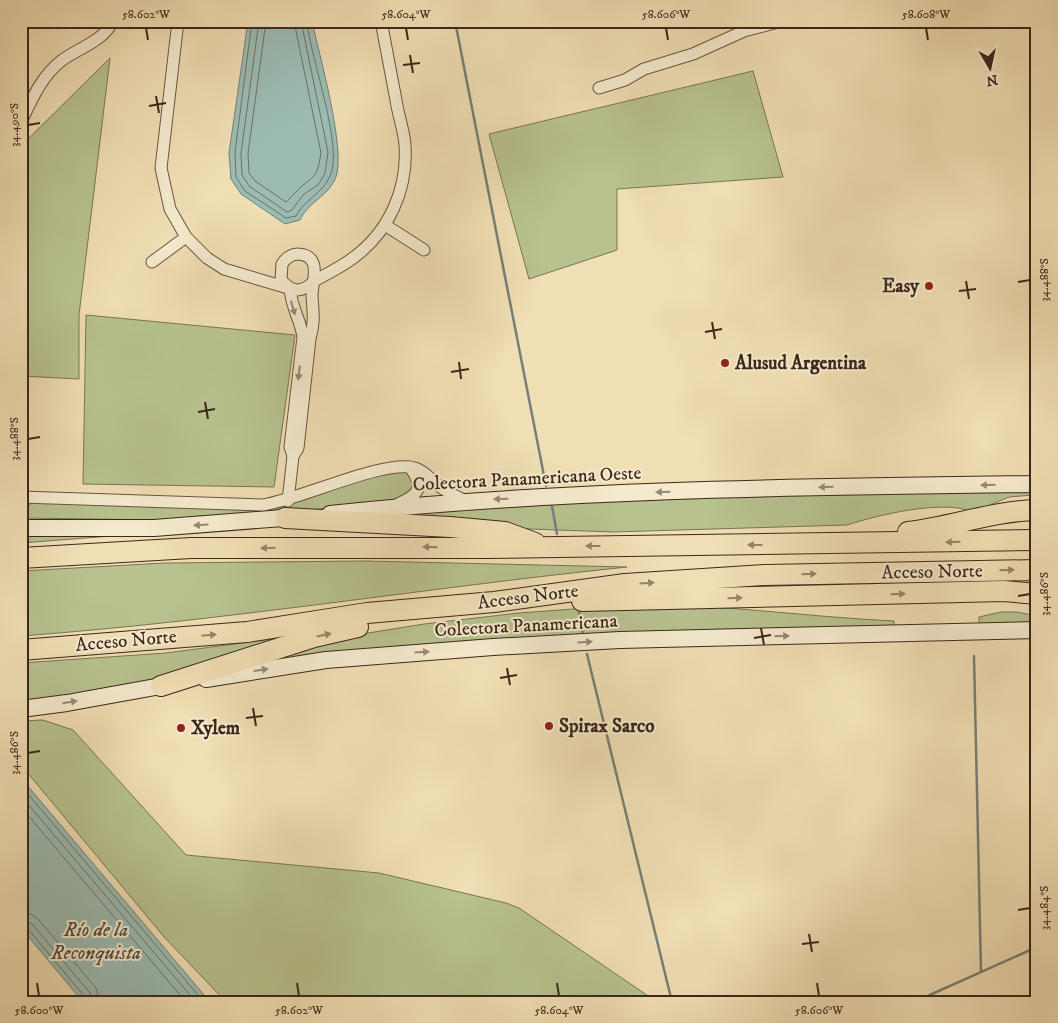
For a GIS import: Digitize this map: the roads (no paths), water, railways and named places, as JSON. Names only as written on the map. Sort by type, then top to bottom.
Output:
[{"type":"highway","points":[[286,510],[395,523],[506,532],[546,546]]},
{"type":"highway","points":[[804,545],[935,529],[991,516],[1037,510]]},
{"type":"highway","name":"Acceso Norte","points":[[21,558],[191,548],[804,545],[1037,540]]},
{"type":"highway","name":"Acceso Norte","points":[[21,650],[247,632],[367,614],[494,602],[625,584],[765,575],[1037,570]]},
{"type":"highway","points":[[161,686],[314,637],[494,602],[1004,591],[1037,594]]},
{"type":"street","points":[[21,122],[42,80],[62,61],[92,43],[110,28],[113,21]]},
{"type":"street","points":[[178,21],[161,168],[170,209],[186,237],[207,258],[224,269],[259,281],[289,288],[306,289],[313,282],[353,258],[385,225],[395,207],[406,167],[405,143],[381,21]]},
{"type":"street","points":[[599,88],[625,80],[644,69],[693,54],[744,31],[782,21]]},
{"type":"street","points":[[385,225],[424,250]]},
{"type":"street","points":[[152,262],[186,237]]},
{"type":"street","points":[[286,510],[292,456],[290,447],[303,337],[301,325],[292,307],[289,288],[281,280],[280,270],[282,264],[291,256],[303,255],[324,269],[334,269]]},
{"type":"street","points":[[292,456],[298,448],[310,339],[314,325],[313,282],[316,272],[313,262]]},
{"type":"street","points":[[259,281],[274,275],[280,270]]},
{"type":"street","points":[[301,325],[314,325]]},
{"type":"street","points":[[390,508],[412,498],[418,490],[418,480],[410,467]]},
{"type":"street","points":[[21,497],[68,497],[250,506],[286,510],[385,468],[410,467],[422,471],[439,486],[466,501]]},
{"type":"street","name":"Colectora Panamericana Oeste","points":[[21,528],[154,528],[286,510],[390,508],[466,501],[651,492],[1037,484]]},
{"type":"street","name":"Colectora Panamericana","points":[[21,709],[326,660],[493,647],[620,640],[1037,630]]},
{"type":"water","points":[[248,21],[312,21],[335,124],[338,164],[333,184],[308,208],[300,220],[285,224],[241,194],[231,179],[229,153]]},
{"type":"water","name":"Río de la Reconquista","points":[[21,778],[210,1002],[83,1002],[21,928]]},
{"type":"waterway","points":[[455,21],[546,486]]},
{"type":"waterway","points":[[552,506],[557,534]]},
{"type":"waterway","points":[[579,611],[583,635]]},
{"type":"waterway","points":[[587,654],[672,1002]]},
{"type":"waterway","points":[[974,656],[981,972]]},
{"type":"waterway","points":[[914,1002],[1037,947]]},
{"type":"place","name":"Easy","points":[[929,286]]},
{"type":"place","name":"Alusud Argentina","points":[[725,363]]},
{"type":"place","name":"Spirax Sarco","points":[[549,726]]},
{"type":"place","name":"Xylem","points":[[181,728]]}]
